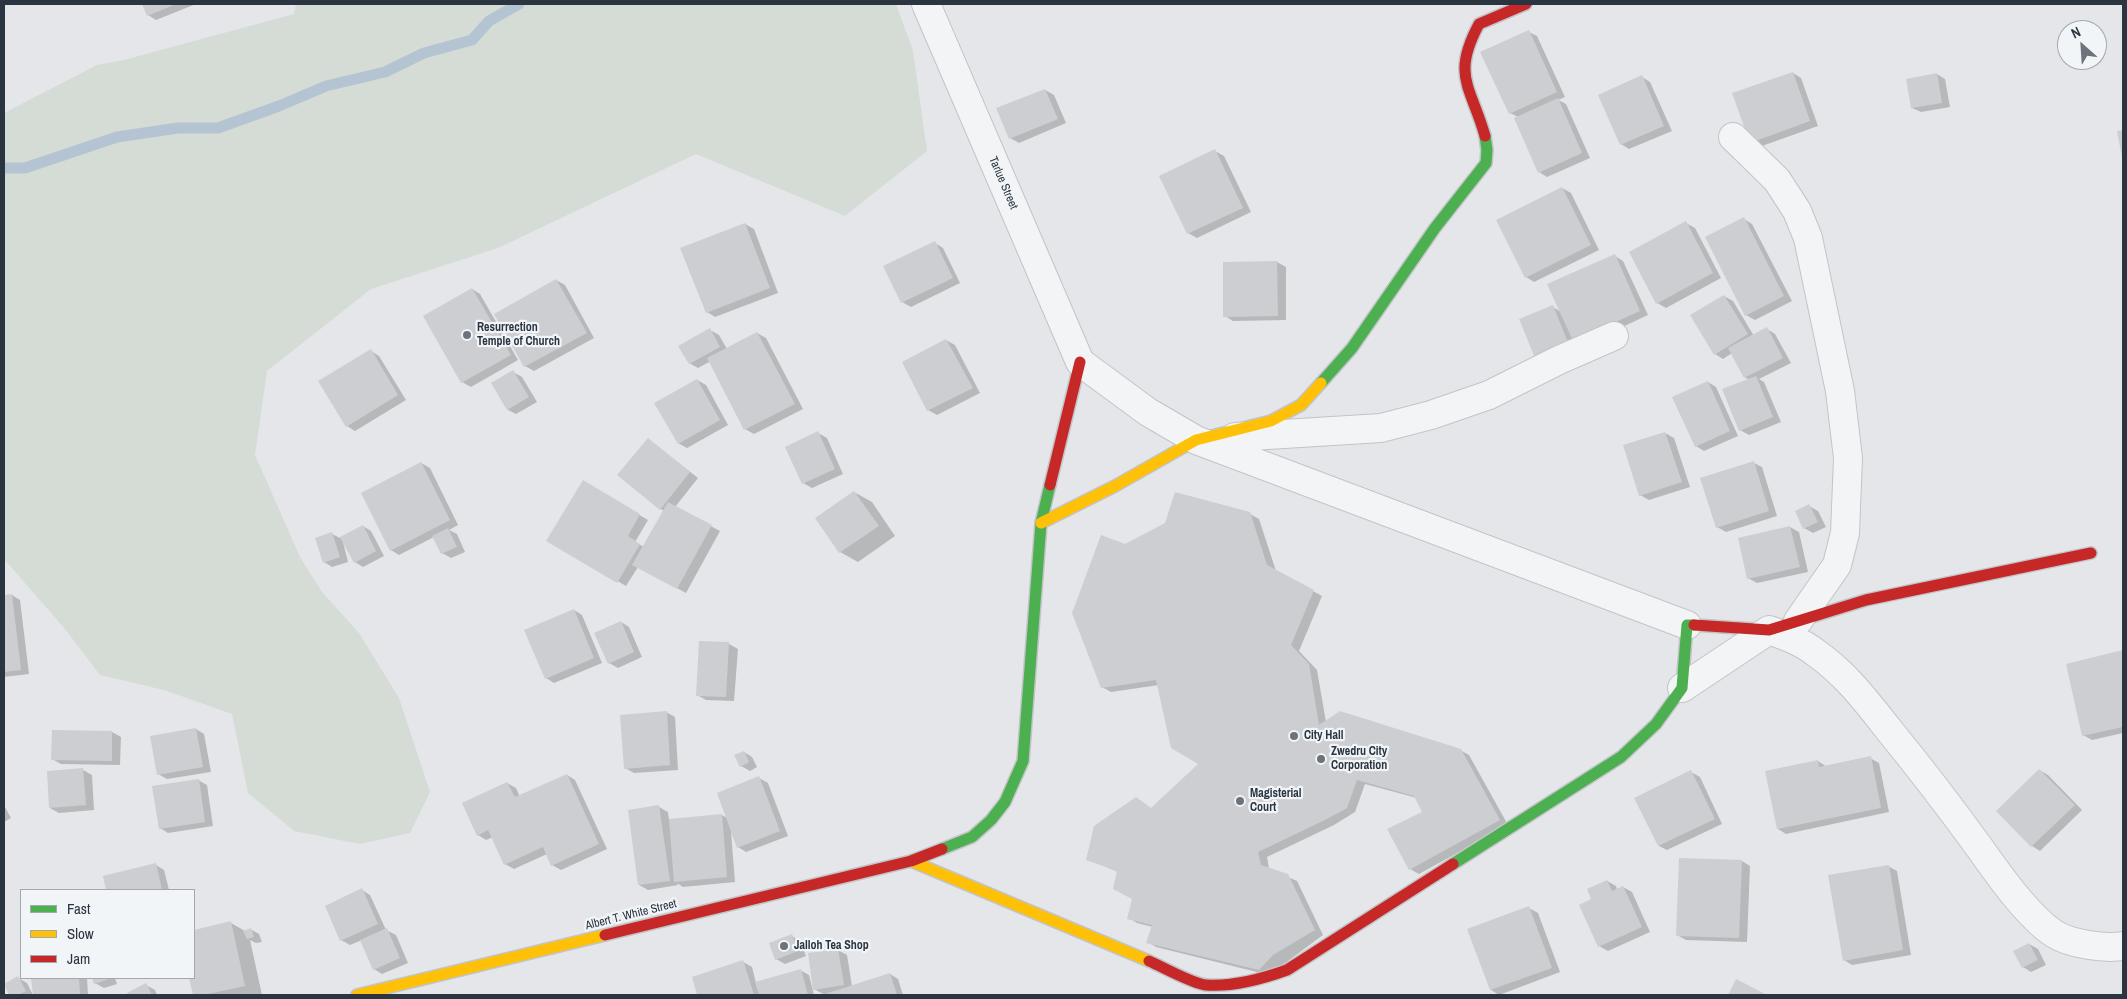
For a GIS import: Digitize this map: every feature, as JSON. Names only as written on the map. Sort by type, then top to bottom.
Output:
[{"type":"street","name":"Tarlue Street","points":[[926,4],[1080,362]]},
{"type":"street","points":[[1041,523],[1115,486],[1196,440],[1271,421],[1301,405],[1352,348],[1435,228],[1486,163],[1487,140],[1472,96],[1464,62],[1479,24],[1526,4]]},
{"type":"street","points":[[1733,137],[1777,180],[1801,220],[1808,238],[1840,391],[1848,458],[1845,533],[1837,564],[1798,621]]},
{"type":"street","points":[[1196,440],[1381,428],[1431,415],[1489,395],[1558,360],[1614,336]]},
{"type":"street","points":[[1080,362],[1148,412],[1196,440],[1687,625],[1769,630],[1795,640],[1817,653],[1849,681],[1936,788],[2001,879],[2054,934],[2078,943],[2115,948],[2123,946]]},
{"type":"street","name":"Albert T. White Street","points":[[357,995],[911,861],[972,837],[991,820],[1005,802],[1023,761],[1041,523],[1080,362]]},
{"type":"street","points":[[911,861],[1205,985],[1258,981],[1287,970],[1621,758],[1656,724],[1682,688],[1769,630],[1866,600],[2091,553]]},
{"type":"street","points":[[1682,688],[1687,625]]},
{"type":"shaded area","points":[[296,4],[896,4],[913,51],[927,151],[845,216],[696,154],[498,248],[371,289],[267,371],[255,455],[300,557],[322,592],[359,633],[399,698],[430,792],[410,833],[360,844],[294,831],[248,793],[232,714],[164,690],[100,675],[65,629],[4,559],[4,113],[97,65],[124,60],[294,14]]},
{"type":"building","points":[[142,4],[176,4],[147,16]]},
{"type":"building","points":[[1529,30],[1557,92],[1509,114],[1480,52]]},
{"type":"building","points":[[1793,72],[1810,121],[1750,143],[1732,93]]},
{"type":"building","points":[[1937,73],[1942,103],[1911,108],[1906,79]]},
{"type":"building","points":[[1642,75],[1664,126],[1620,145],[1598,95]]},
{"type":"building","points":[[1045,89],[1058,119],[1009,139],[996,108]]},
{"type":"building","points":[[1558,98],[1582,153],[1538,173],[1514,118]]},
{"type":"building","points":[[2123,130],[2123,157],[2122,157],[2117,131]]},
{"type":"building","points":[[1215,149],[1243,208],[1187,234],[1159,176]]},
{"type":"building","points":[[1562,187],[1591,245],[1525,278],[1496,220]]},
{"type":"building","points":[[1744,217],[1784,296],[1745,316],[1705,237]]},
{"type":"building","points":[[1686,221],[1713,273],[1656,304],[1629,252]]},
{"type":"building","points":[[745,223],[770,288],[706,313],[680,248]]},
{"type":"building","points":[[935,241],[953,278],[901,303],[883,266]]},
{"type":"building","points":[[1615,254],[1640,311],[1573,341],[1547,284]]},
{"type":"building","points":[[1277,261],[1278,316],[1223,317],[1223,262]]},
{"type":"building","points":[[556,279],[587,333],[524,367],[494,314]]},
{"type":"building","name":"Resurrection Temple of Church","points":[[472,288],[511,355],[461,383],[423,316]]},
{"type":"building","points":[[1724,295],[1748,334],[1714,355],[1690,315]]},
{"type":"building","points":[[1553,305],[1569,345],[1535,358],[1519,319]]},
{"type":"building","points":[[1767,327],[1783,358],[1744,378],[1728,348]]},
{"type":"building","points":[[710,328],[720,347],[689,364],[678,346]]},
{"type":"building","points":[[757,332],[795,404],[744,430],[707,358]]},
{"type":"building","points":[[946,339],[973,388],[927,411],[902,362]]},
{"type":"building","points":[[371,349],[398,395],[346,427],[318,381]]},
{"type":"building","points":[[513,370],[529,397],[507,410],[491,383]]},
{"type":"building","points":[[1756,376],[1773,417],[1739,431],[1722,389]]},
{"type":"building","points":[[697,379],[720,420],[678,444],[654,403]]},
{"type":"building","points":[[1708,381],[1730,431],[1695,447],[1672,397]]},
{"type":"building","points":[[818,431],[835,469],[802,484],[785,447]]},
{"type":"building","points":[[1665,432],[1682,482],[1639,496],[1623,445]]},
{"type":"building","points":[[648,438],[690,472],[660,510],[617,475]]},
{"type":"building","points":[[1754,461],[1769,511],[1716,528],[1700,478]]},
{"type":"building","points":[[421,462],[450,520],[390,551],[361,493]]},
{"type":"building","points":[[583,480],[640,514],[628,536],[640,544],[617,583],[546,541]]},
{"type":"building","points":[[854,491],[879,526],[839,553],[815,518]]},
{"type":"building","name":"City Hall","points":[[1175,492],[1250,512],[1267,565],[1314,590],[1291,645],[1309,664],[1319,725],[1340,711],[1461,749],[1500,820],[1409,870],[1387,829],[1422,812],[1414,796],[1357,780],[1347,808],[1258,852],[1261,865],[1288,874],[1315,930],[1273,955],[1259,970],[1146,943],[1152,925],[1127,919],[1132,899],[1113,889],[1117,871],[1086,860],[1094,826],[1136,797],[1151,808],[1198,764],[1171,748],[1156,680],[1101,688],[1072,613],[1101,535],[1125,544],[1165,523]]},
{"type":"building","points":[[668,502],[712,525],[677,589],[632,565]]},
{"type":"building","points":[[1809,504],[1818,522],[1803,529],[1795,511]]},
{"type":"building","points":[[363,525],[376,551],[354,563],[340,537]]},
{"type":"building","points":[[1790,526],[1800,567],[1747,579],[1738,538]]},
{"type":"building","points":[[448,528],[457,547],[441,554],[432,536]]},
{"type":"building","points":[[332,532],[340,557],[323,563],[315,538]]},
{"type":"building","points":[[12,594],[21,670],[4,672],[4,595]]},
{"type":"building","points":[[574,609],[594,658],[545,679],[524,630]]},
{"type":"building","points":[[621,621],[634,652],[608,664],[594,633]]},
{"type":"building","points":[[699,641],[729,642],[726,697],[696,696]]},
{"type":"building","points":[[2123,650],[2123,727],[2082,736],[2066,664]]},
{"type":"building","points":[[667,711],[670,765],[624,769],[620,715]]},
{"type":"building","points":[[196,728],[203,767],[157,775],[150,736]]},
{"type":"building","points":[[52,730],[112,731],[112,761],[51,760]]},
{"type":"building","points":[[744,751],[749,762],[740,767],[734,755]]},
{"type":"building","points":[[1871,756],[1881,808],[1777,829],[1765,771],[1818,760],[1819,767]]},
{"type":"building","points":[[83,768],[86,805],[49,808],[47,771]]},
{"type":"building","points":[[2039,769],[2075,805],[2031,847],[1996,811]]},
{"type":"building","points":[[1691,770],[1715,819],[1658,846],[1634,798]]},
{"type":"building","points":[[567,774],[599,844],[551,866],[543,847],[504,865],[488,830],[477,836],[462,803],[507,782],[515,797]]},
{"type":"building","points":[[759,776],[780,831],[737,848],[717,793]]},
{"type":"building","points":[[199,779],[205,822],[159,829],[152,786]]},
{"type":"building","points":[[659,805],[670,881],[638,885],[628,810]]},
{"type":"building","points":[[722,814],[727,877],[674,882],[669,819]]},
{"type":"building","points":[[1679,858],[1742,860],[1739,938],[1676,936]]},
{"type":"building","points":[[156,863],[162,889],[106,889],[103,876]]},
{"type":"building","points":[[1889,865],[1903,950],[1843,961],[1828,875]]},
{"type":"building","points":[[1607,880],[1612,891],[1623,886],[1642,927],[1598,947],[1579,905],[1591,899],[1587,889]]},
{"type":"building","points":[[362,888],[378,924],[340,941],[325,906]]},
{"type":"building","points":[[1529,906],[1552,968],[1490,990],[1467,929]]},
{"type":"building","points":[[231,921],[245,986],[203,995],[193,995],[189,979],[195,979],[195,930]]},
{"type":"building","points":[[251,928],[254,937],[247,939],[243,931]]},
{"type":"building","points":[[387,928],[400,958],[373,970],[360,940]]},
{"type":"building","points":[[792,934],[798,951],[775,960],[769,943]]},
{"type":"building","points":[[2029,943],[2038,960],[2022,968],[2013,951]]},
{"type":"building","points":[[838,949],[844,985],[813,990],[808,953]]},
{"type":"building","points":[[743,960],[754,995],[697,995],[692,977]]},
{"type":"building","points":[[801,969],[808,995],[759,995],[755,982]]},
{"type":"building","points":[[890,973],[897,995],[822,995]]},
{"type":"building","points":[[18,976],[26,991],[18,995],[9,995],[4,984]]},
{"type":"building","points":[[31,979],[79,979],[80,995],[33,995]]},
{"type":"building","points":[[92,979],[109,979],[94,984]]},
{"type":"building","points":[[1736,979],[1767,995],[1728,995]]},
{"type":"building","points":[[146,983],[152,995],[128,995],[127,993]]},
{"type":"waterway","points":[[4,168],[25,168],[117,137],[178,128],[218,128],[279,106],[326,86],[385,72],[424,53],[472,40],[489,21],[519,4]]},
{"type":"traffic: fast","points":[[1321,383],[1352,348],[1435,228],[1486,163],[1485,136]]},
{"type":"traffic: fast","points":[[942,849],[972,837],[991,820],[1005,802],[1023,761],[1041,523],[1050,485]]},
{"type":"traffic: fast","points":[[1453,864],[1621,757],[1656,724],[1682,688],[1687,625],[1694,625]]},
{"type":"traffic: slow","points":[[1041,523],[1115,486],[1196,440],[1271,421],[1301,405],[1321,383]]},
{"type":"traffic: slow","points":[[911,861],[1149,961]]},
{"type":"traffic: slow","points":[[357,995],[605,935]]},
{"type":"traffic: jam","points":[[1485,136],[1466,81],[1466,56],[1479,24],[1526,4]]},
{"type":"traffic: jam","points":[[1050,485],[1080,362]]},
{"type":"traffic: jam","points":[[1694,625],[1769,630],[1866,600],[2091,553]]},
{"type":"traffic: jam","points":[[605,935],[911,861],[942,849]]},
{"type":"traffic: jam","points":[[1149,961],[1186,979],[1206,985],[1237,984],[1287,970],[1453,864]]},
{"type":"place","name":"Resurrection Temple of Church","points":[[467,335]]},
{"type":"place","name":"City Hall","points":[[1294,736]]},
{"type":"place","name":"Zwedru City Corporation","points":[[1321,759]]},
{"type":"place","name":"Magisterial Court","points":[[1240,801]]},
{"type":"place","name":"Jalloh Tea Shop","points":[[784,946]]}]
